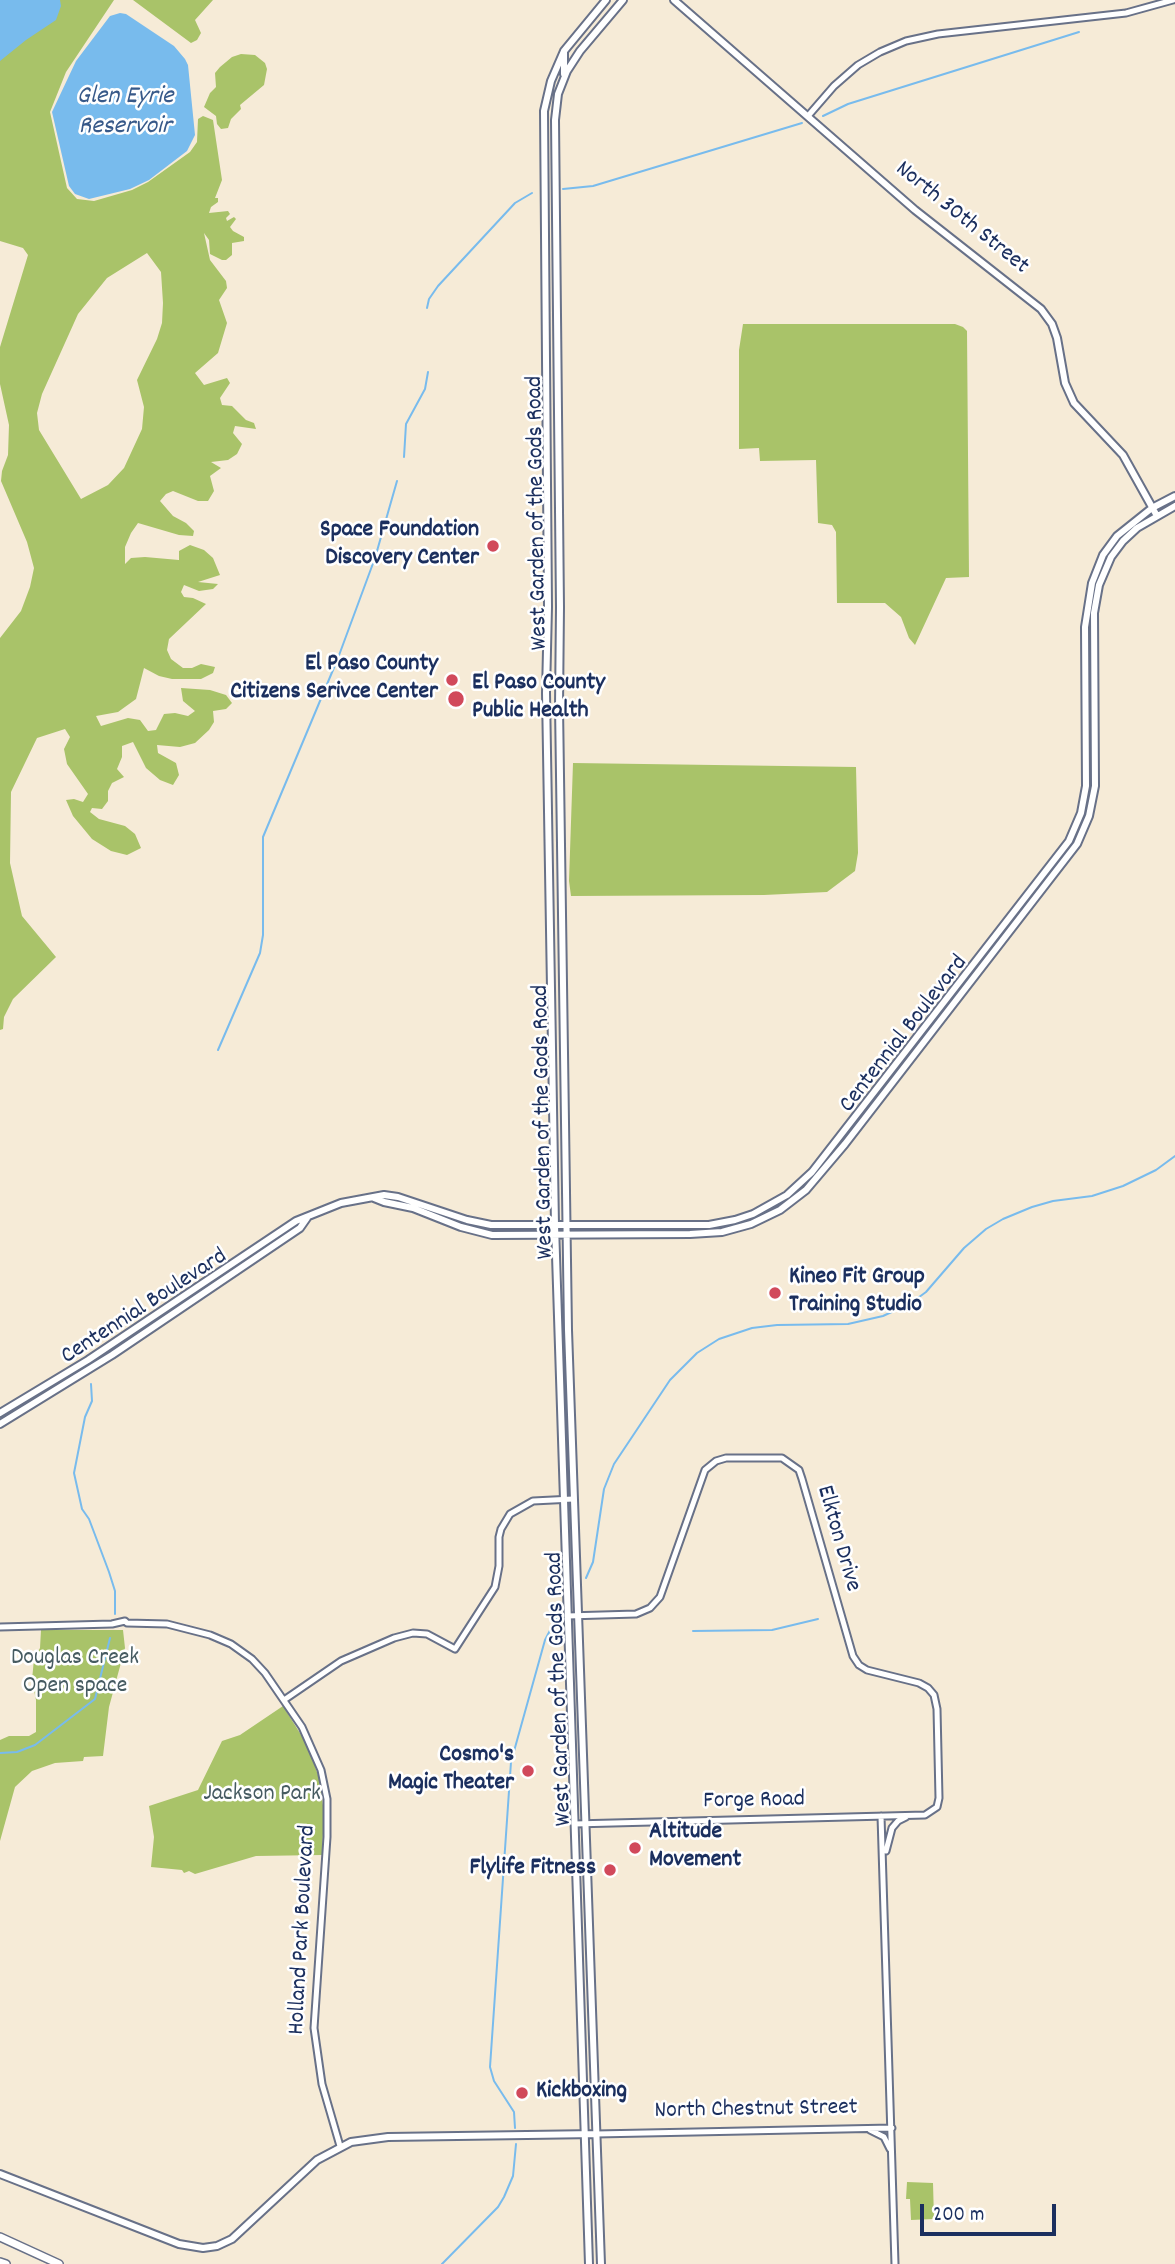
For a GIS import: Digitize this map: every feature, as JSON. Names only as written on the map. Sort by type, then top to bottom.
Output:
[{"type":"highway","points":[[0,2237],[59,2264]]},
{"type":"highway","points":[[0,2262],[6,2264]]},
{"type":"main road","name":"West Garden of the Gods Road","points":[[589,2264],[555,1236],[546,716],[544,111],[551,81],[564,51],[606,0]]},
{"type":"main road","name":"West Garden of the Gods Road","points":[[601,2264],[566,1235],[555,120],[558,94],[565,76],[580,51],[623,0]]},
{"type":"main road","name":"North 30th Street","points":[[674,0],[915,210],[1041,309],[1052,324],[1057,338],[1065,383],[1074,404],[1123,455],[1157,516]]},
{"type":"main road","points":[[564,51],[565,76]]},
{"type":"main road","name":"Centennial Boulevard","points":[[0,1413],[88,1360],[296,1221],[341,1203],[384,1195],[406,1198],[478,1223],[709,1225],[747,1216],[774,1203],[800,1184],[1061,853],[1077,825],[1085,798],[1087,773],[1085,627],[1088,596],[1096,569],[1110,545],[1125,528],[1152,508],[1175,496]]},
{"type":"main road","name":"Centennial Boulevard","points":[[374,1198],[413,1208],[481,1233],[506,1237],[709,1234],[738,1228],[780,1210],[806,1191],[1070,854],[1084,829],[1095,786],[1095,600],[1111,557],[1137,528],[1175,506]]},
{"type":"main road","points":[[552,945],[558,953],[559,1018],[563,1034]]},
{"type":"main road","points":[[907,1064],[937,1021],[939,1009]]},
{"type":"main road","name":"Centennial Boulevard","points":[[0,1424],[85,1372],[300,1228],[307,1218]]},
{"type":"main road","name":"North Chestnut Street","points":[[0,2174],[179,2244],[197,2248],[211,2247],[239,2234],[317,2160],[340,2146],[361,2139],[596,2134]]},
{"type":"street","points":[[808,116],[834,86],[858,65],[906,41],[937,34],[1126,13],[1172,0]]},
{"type":"street","name":"Elkton Drive","points":[[567,1616],[636,1614],[650,1608],[657,1602],[699,1482],[708,1466],[726,1458],[771,1457],[785,1460],[799,1470],[853,1656],[859,1665],[867,1670],[919,1683],[929,1688],[934,1695],[937,1705],[939,1798],[934,1810]]},
{"type":"street","points":[[284,1700],[341,1661],[394,1638],[413,1633],[427,1634],[455,1649],[495,1587],[499,1566],[499,1537],[510,1514],[539,1500],[573,1499]]},
{"type":"street","name":"Holland Park Boulevard","points":[[0,1627],[116,1622],[167,1624],[219,1638],[252,1659],[302,1727],[317,1757],[327,1800],[314,2028],[322,2084],[340,2146]]},
{"type":"street","name":"Forge Road","points":[[574,1824],[908,1816],[925,1815],[934,1810]]},
{"type":"street","points":[[881,1816],[895,2264]]},
{"type":"street","points":[[884,1875],[890,1833],[898,1821],[908,1816]]},
{"type":"street","name":"North Chestnut Street","points":[[596,2134],[892,2128]]},
{"type":"street","points":[[860,2129],[877,2132],[884,2137],[893,2160]]},
{"type":"green space","points":[[0,0],[114,0],[66,72],[50,112],[67,188],[77,199],[94,201],[132,190],[190,152],[197,142],[198,119],[203,116],[213,120],[222,180],[215,198],[218,198],[218,202],[211,207],[209,213],[228,211],[230,214],[226,218],[227,221],[234,217],[236,219],[230,227],[244,237],[244,241],[232,243],[232,255],[222,260],[210,254],[209,240],[204,233],[210,260],[226,281],[227,288],[219,300],[227,323],[218,353],[195,373],[204,385],[227,378],[230,383],[220,398],[222,405],[232,406],[246,420],[254,423],[256,429],[235,426],[233,433],[242,444],[237,454],[228,460],[211,462],[221,468],[210,476],[214,491],[208,501],[198,501],[173,491],[160,501],[173,516],[194,531],[193,536],[179,535],[138,523],[125,547],[125,564],[131,558],[179,560],[179,551],[190,545],[204,550],[213,558],[220,575],[198,582],[218,584],[213,589],[199,591],[184,585],[181,592],[184,597],[206,604],[169,639],[167,650],[171,659],[183,668],[201,664],[215,667],[213,673],[201,679],[172,679],[144,668],[136,699],[118,712],[96,716],[101,726],[128,718],[140,720],[148,731],[156,730],[164,714],[188,716],[195,711],[183,701],[181,688],[210,690],[226,695],[232,703],[226,709],[213,711],[214,722],[195,743],[180,747],[157,745],[158,753],[176,763],[179,775],[173,785],[160,780],[146,768],[133,742],[122,746],[122,757],[117,769],[124,777],[112,783],[108,791],[108,801],[102,809],[92,808],[90,812],[99,819],[125,826],[135,834],[141,848],[127,855],[111,851],[92,839],[73,816],[66,800],[83,802],[88,794],[67,764],[64,749],[70,737],[65,729],[37,738],[11,792],[10,863],[22,916],[56,957],[13,999],[4,1017],[3,1029],[0,1030],[0,638],[21,611],[34,568],[27,542],[1,481],[8,455],[9,425],[0,384],[0,347],[28,255],[23,248],[0,241]],"holes":[[[147,253],[161,272],[162,323],[137,380],[144,407],[142,429],[124,468],[108,485],[81,499],[39,430],[37,413],[42,394],[78,314],[107,278]]]},
{"type":"green space","points":[[133,0],[213,0],[195,20],[201,33],[197,40],[191,43]]},
{"type":"green space","points":[[241,54],[255,55],[265,63],[267,69],[264,85],[240,105],[241,109],[231,119],[228,128],[221,129],[216,116],[204,107],[216,87],[215,73],[232,57]]},
{"type":"green space","points":[[743,324],[955,324],[967,331],[969,577],[946,578],[915,645],[909,638],[901,617],[885,603],[837,603],[836,532],[832,525],[818,523],[816,460],[760,461],[759,448],[739,449],[739,350]]},
{"type":"green space","points":[[573,763],[856,767],[858,853],[855,871],[827,892],[571,896],[569,881]]},
{"type":"green space","name":"Douglas Creek Open space","points":[[41,1630],[123,1630],[125,1648],[109,1707],[103,1756],[55,1763],[32,1771],[15,1787],[0,1841],[0,1740],[9,1736],[29,1736],[36,1732],[36,1700],[32,1680],[34,1659],[40,1648]]},
{"type":"green space","name":"Jackson Park","points":[[283,1706],[308,1746],[319,1778],[324,1812],[322,1855],[256,1856],[195,1874],[151,1867],[154,1837],[149,1806],[198,1790],[222,1741],[240,1735]]},
{"type":"green space","points":[[907,2182],[933,2183],[934,2219],[911,2220],[910,2199],[906,2199]]},
{"type":"water","points":[[0,0],[60,0],[61,6],[56,20],[0,61]]},
{"type":"water","name":"Glen Eyrie Reservoir","points":[[126,14],[174,46],[185,59],[188,65],[195,135],[187,151],[149,180],[130,189],[89,199],[75,194],[69,186],[52,112],[76,61],[110,16]]},
{"type":"waterway","points":[[823,116],[848,104],[1079,32]]},
{"type":"waterway","points":[[563,189],[593,186],[802,123]]},
{"type":"waterway","points":[[427,308],[429,299],[438,286],[515,203],[532,193]]},
{"type":"waterway","points":[[404,457],[406,424],[425,389],[428,372]]},
{"type":"waterway","points":[[218,1050],[260,953],[263,935],[263,837],[338,658],[375,558],[397,481]]},
{"type":"waterway","points":[[586,1578],[593,1562],[604,1489],[614,1464],[670,1380],[697,1353],[719,1339],[752,1328],[848,1324],[883,1316],[911,1303],[926,1292],[964,1248],[986,1229],[1003,1219],[1053,1201],[1092,1196],[1123,1186],[1156,1170],[1175,1156]]},
{"type":"waterway","points":[[91,1384],[92,1401],[85,1417],[74,1473],[82,1509],[89,1519],[115,1591],[115,1614]]},
{"type":"waterway","points":[[515,2128],[514,2112],[494,2081],[490,2067],[511,1762],[545,1640],[557,1617]]},
{"type":"waterway","points":[[693,1631],[772,1630],[818,1619]]},
{"type":"waterway","points":[[0,1753],[17,1752],[35,1745],[95,1699],[110,1638]]},
{"type":"waterway","points":[[442,2264],[498,2207],[513,2176],[516,2144]]},
{"type":"place","name":"Space Foundation Discovery Center","points":[[493,546]]},
{"type":"place","name":"El Paso County Citizens Serivce Center","points":[[452,680]]},
{"type":"place","name":"El Paso County Public Health","points":[[456,699]]},
{"type":"place","name":"Kineo Fit Group Training Studio","points":[[775,1293]]},
{"type":"place","name":"Cosmo's Magic Theater","points":[[528,1771]]},
{"type":"place","name":"Altitude Movement","points":[[635,1848]]},
{"type":"place","name":"Flylife Fitness","points":[[610,1870]]},
{"type":"place","name":"Kickboxing","points":[[522,2093]]}]
